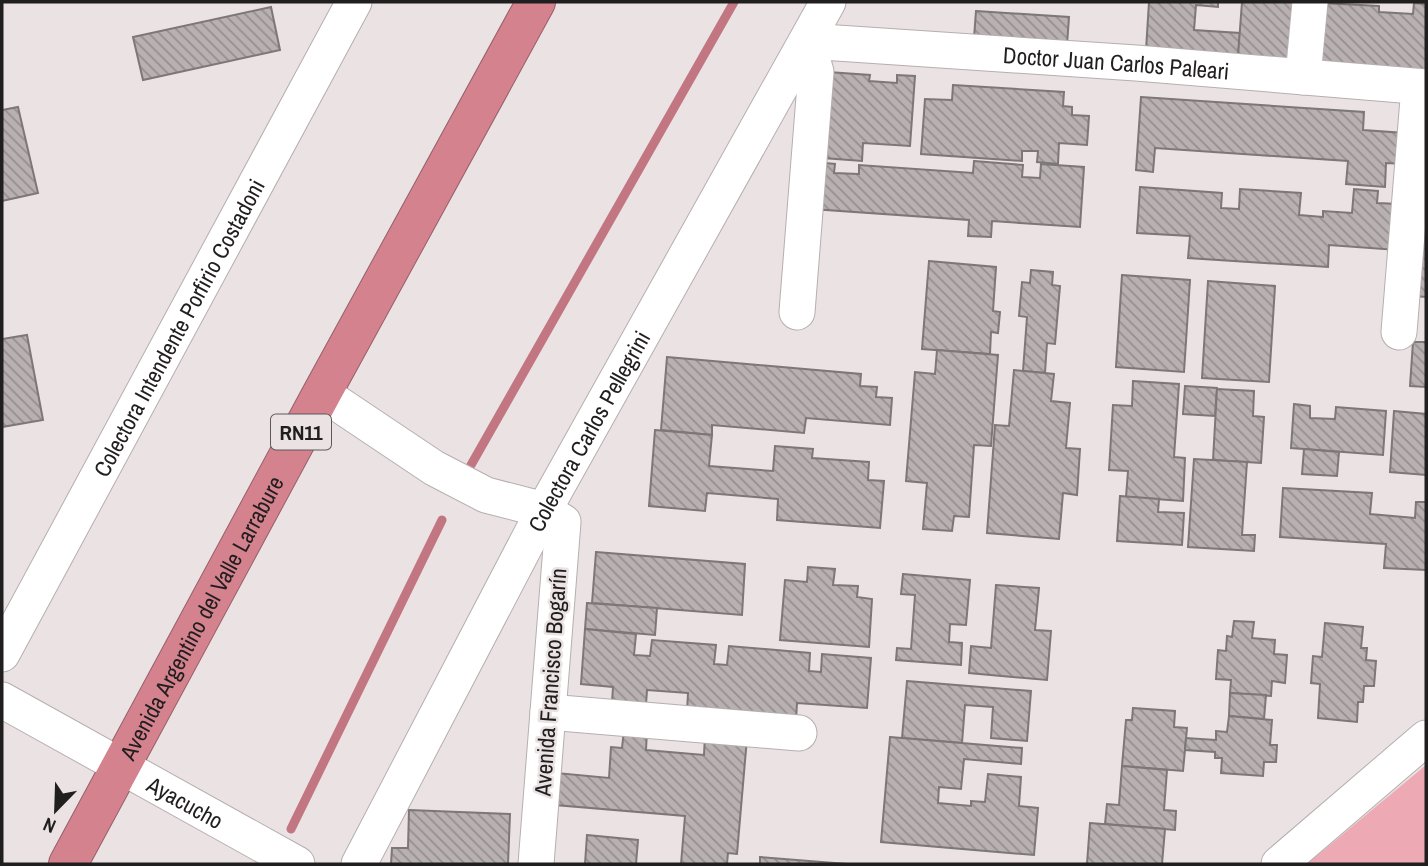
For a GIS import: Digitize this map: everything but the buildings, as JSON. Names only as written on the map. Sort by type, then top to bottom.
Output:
[{"type":"highway","name":"Avenida Argentino del Valle Larrabure","points":[[68,864],[536,2]]},
{"type":"street","name":"Colectora Intendente Porfirio Costadoni","points":[[2,654],[354,2]]},
{"type":"street","name":"Colectora Carlos Pellegrini","points":[[359,864],[544,510],[828,2]]},
{"type":"street","points":[[1303,77],[1310,2]]},
{"type":"street","points":[[797,313],[816,72],[807,41]]},
{"type":"street","name":"Doctor Juan Carlos Paleari","points":[[807,41],[1136,63],[1423,87]]},
{"type":"street","points":[[1399,332],[1423,87]]},
{"type":"street","points":[[322,393],[434,468],[486,495],[544,510]]},
{"type":"street","name":"Avenida Francisco Bogarín","points":[[536,864],[563,522],[544,510]]},
{"type":"street","name":"Ayacucho","points":[[2,700],[297,864]]},
{"type":"street","points":[[548,712],[799,733]]},
{"type":"street","points":[[1279,864],[1426,738]]},
{"type":"shaded area","points":[[1426,765],[1426,864],[1307,864]]},
{"type":"waterway","points":[[471,465],[734,2]]},
{"type":"waterway","points":[[291,829],[442,520]]}]
